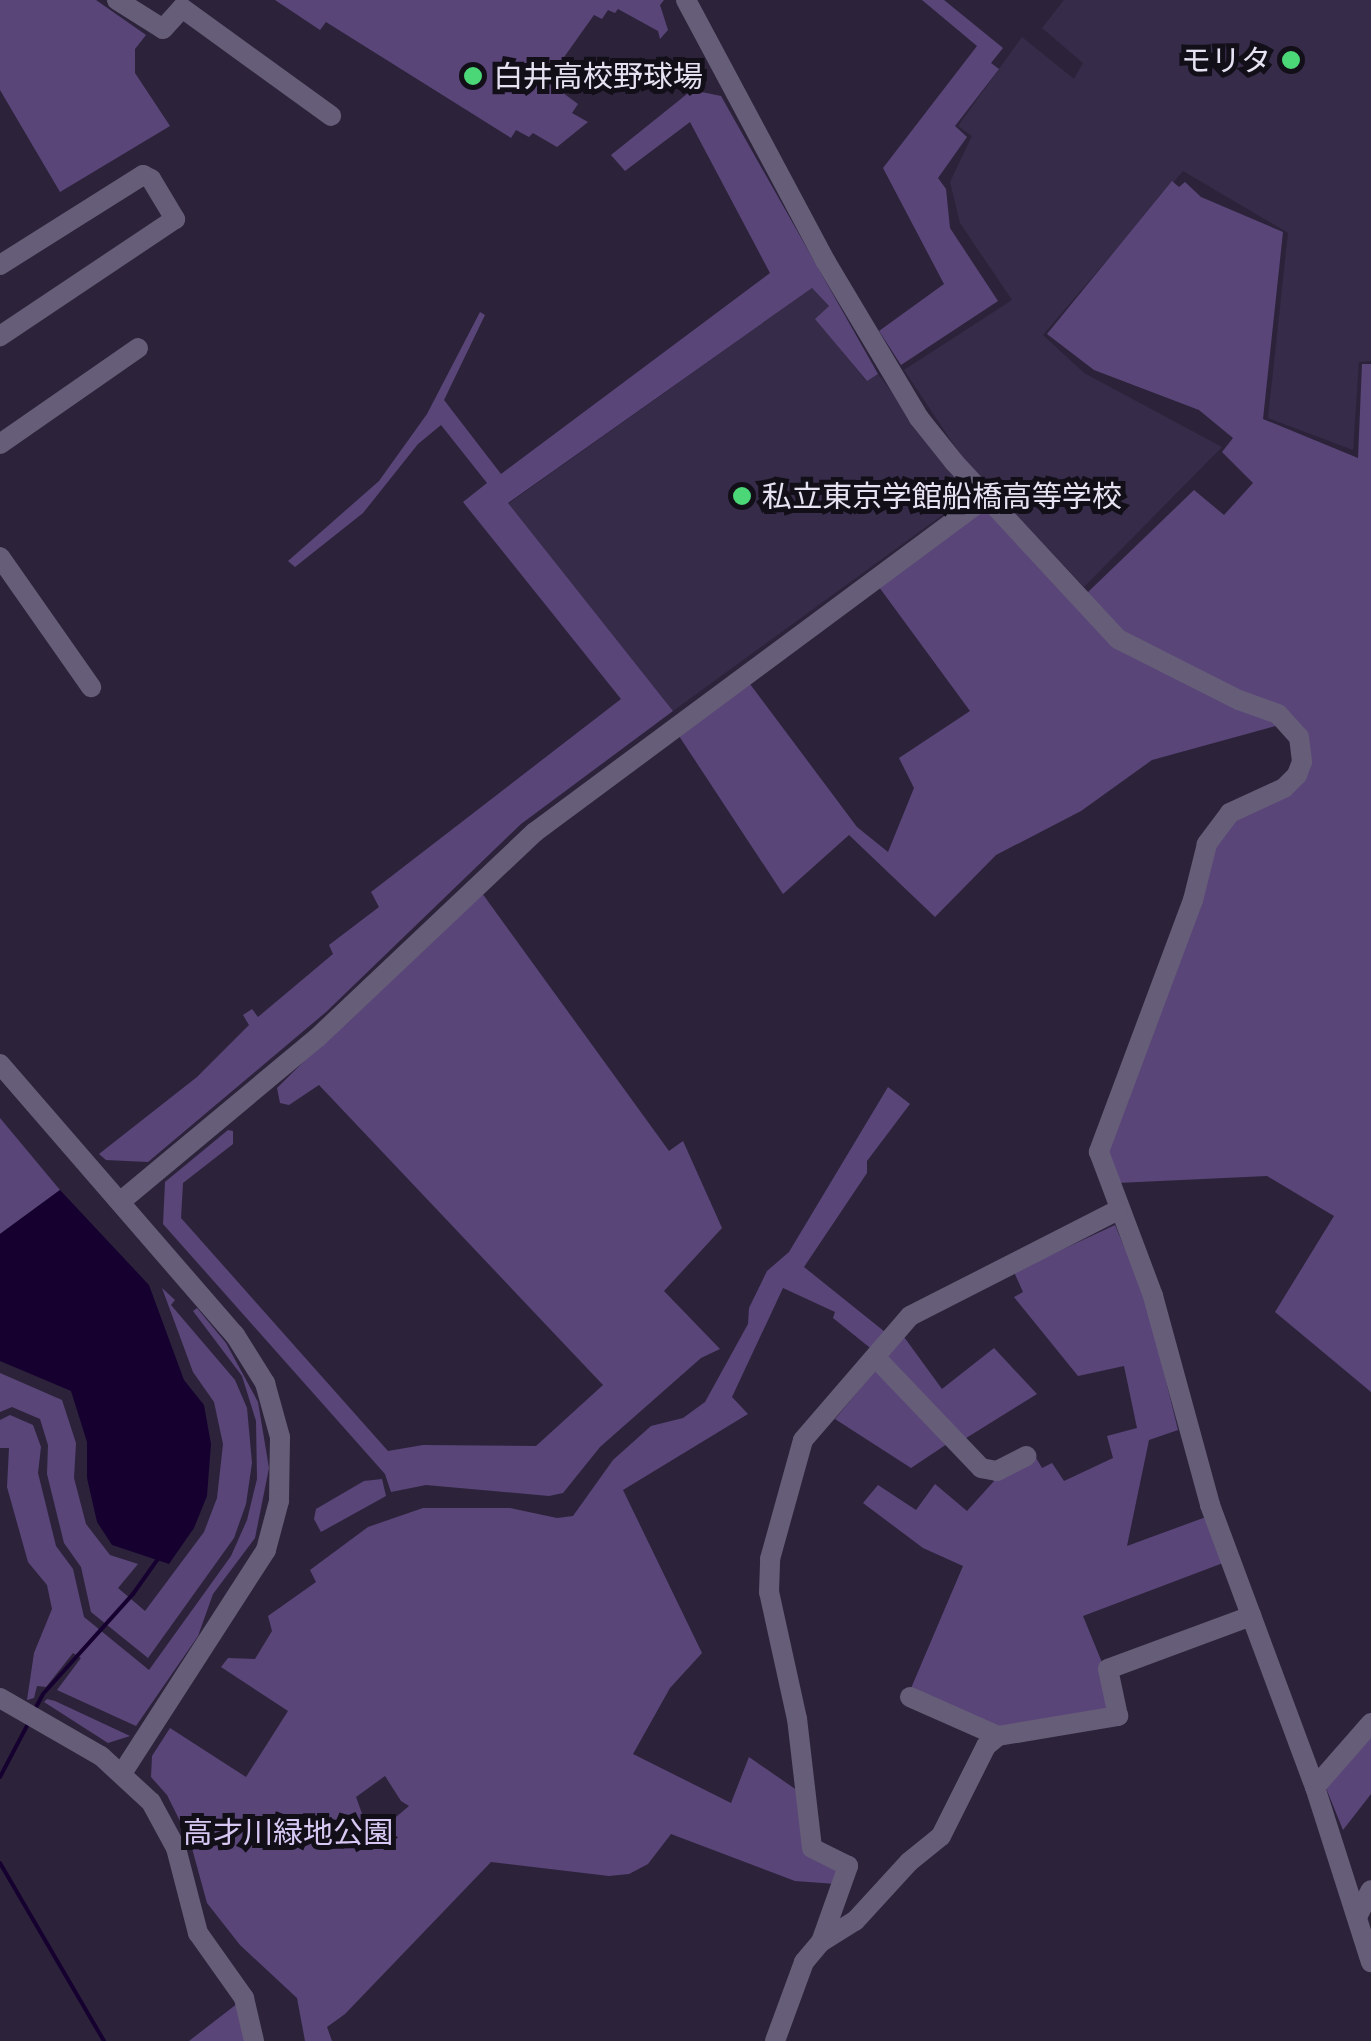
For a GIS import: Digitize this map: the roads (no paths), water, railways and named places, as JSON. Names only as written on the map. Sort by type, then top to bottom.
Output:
[{"type":"street","points":[[118,0],[163,28],[182,8],[332,116]]},
{"type":"street","points":[[686,0],[817,245],[919,418],[1118,639],[1239,700],[1278,714],[1291,724],[1302,751],[1297,775],[1284,788],[1230,812],[1207,844],[1193,900],[1099,1152],[1153,1296],[1184,1422],[1314,1787],[1371,1962]]},
{"type":"street","points":[[0,265],[144,175],[151,179],[175,219],[0,336]]},
{"type":"street","points":[[0,444],[138,348]]},
{"type":"street","points":[[120,1202],[317,1038],[535,832],[988,496]]},
{"type":"street","points":[[0,557],[90,687]]},
{"type":"street","points":[[0,1064],[235,1335],[257,1367],[276,1418],[281,1470],[273,1530],[260,1563],[124,1772]]},
{"type":"street","points":[[822,1942],[848,1866],[812,1848],[797,1719],[769,1592],[770,1559],[803,1440],[877,1359],[910,1316],[1118,1210]]},
{"type":"street","points":[[877,1359],[980,1468],[997,1471],[1026,1456]]},
{"type":"street","points":[[775,2041],[804,1962],[822,1942],[854,1921],[909,1862],[941,1836],[986,1746],[998,1736],[1118,1716],[1108,1669],[1251,1616]]},
{"type":"street","points":[[910,1697],[998,1736]]},
{"type":"street","points":[[0,1698],[50,1724],[124,1772],[167,1826],[194,1924],[244,1998],[254,2041]]},
{"type":"street","points":[[1314,1787],[1371,1724]]},
{"type":"street","points":[[1357,1917],[1371,1890]]},
{"type":"waterway","points":[[34,1711],[43,1694],[133,1594],[160,1556]]},
{"type":"waterway","points":[[0,1777],[28,1724]]},
{"type":"waterway","points":[[0,1863],[104,2041]]},
{"type":"place","name":"モリタ","points":[[1291,60]]},
{"type":"place","name":"白井高校野球場","points":[[473,76]]},
{"type":"place","name":"私立東京学館船橋高等学校","points":[[742,496]]},
{"type":"park label","name":"高才川緑地公園","points":[[288,1832]]}]
